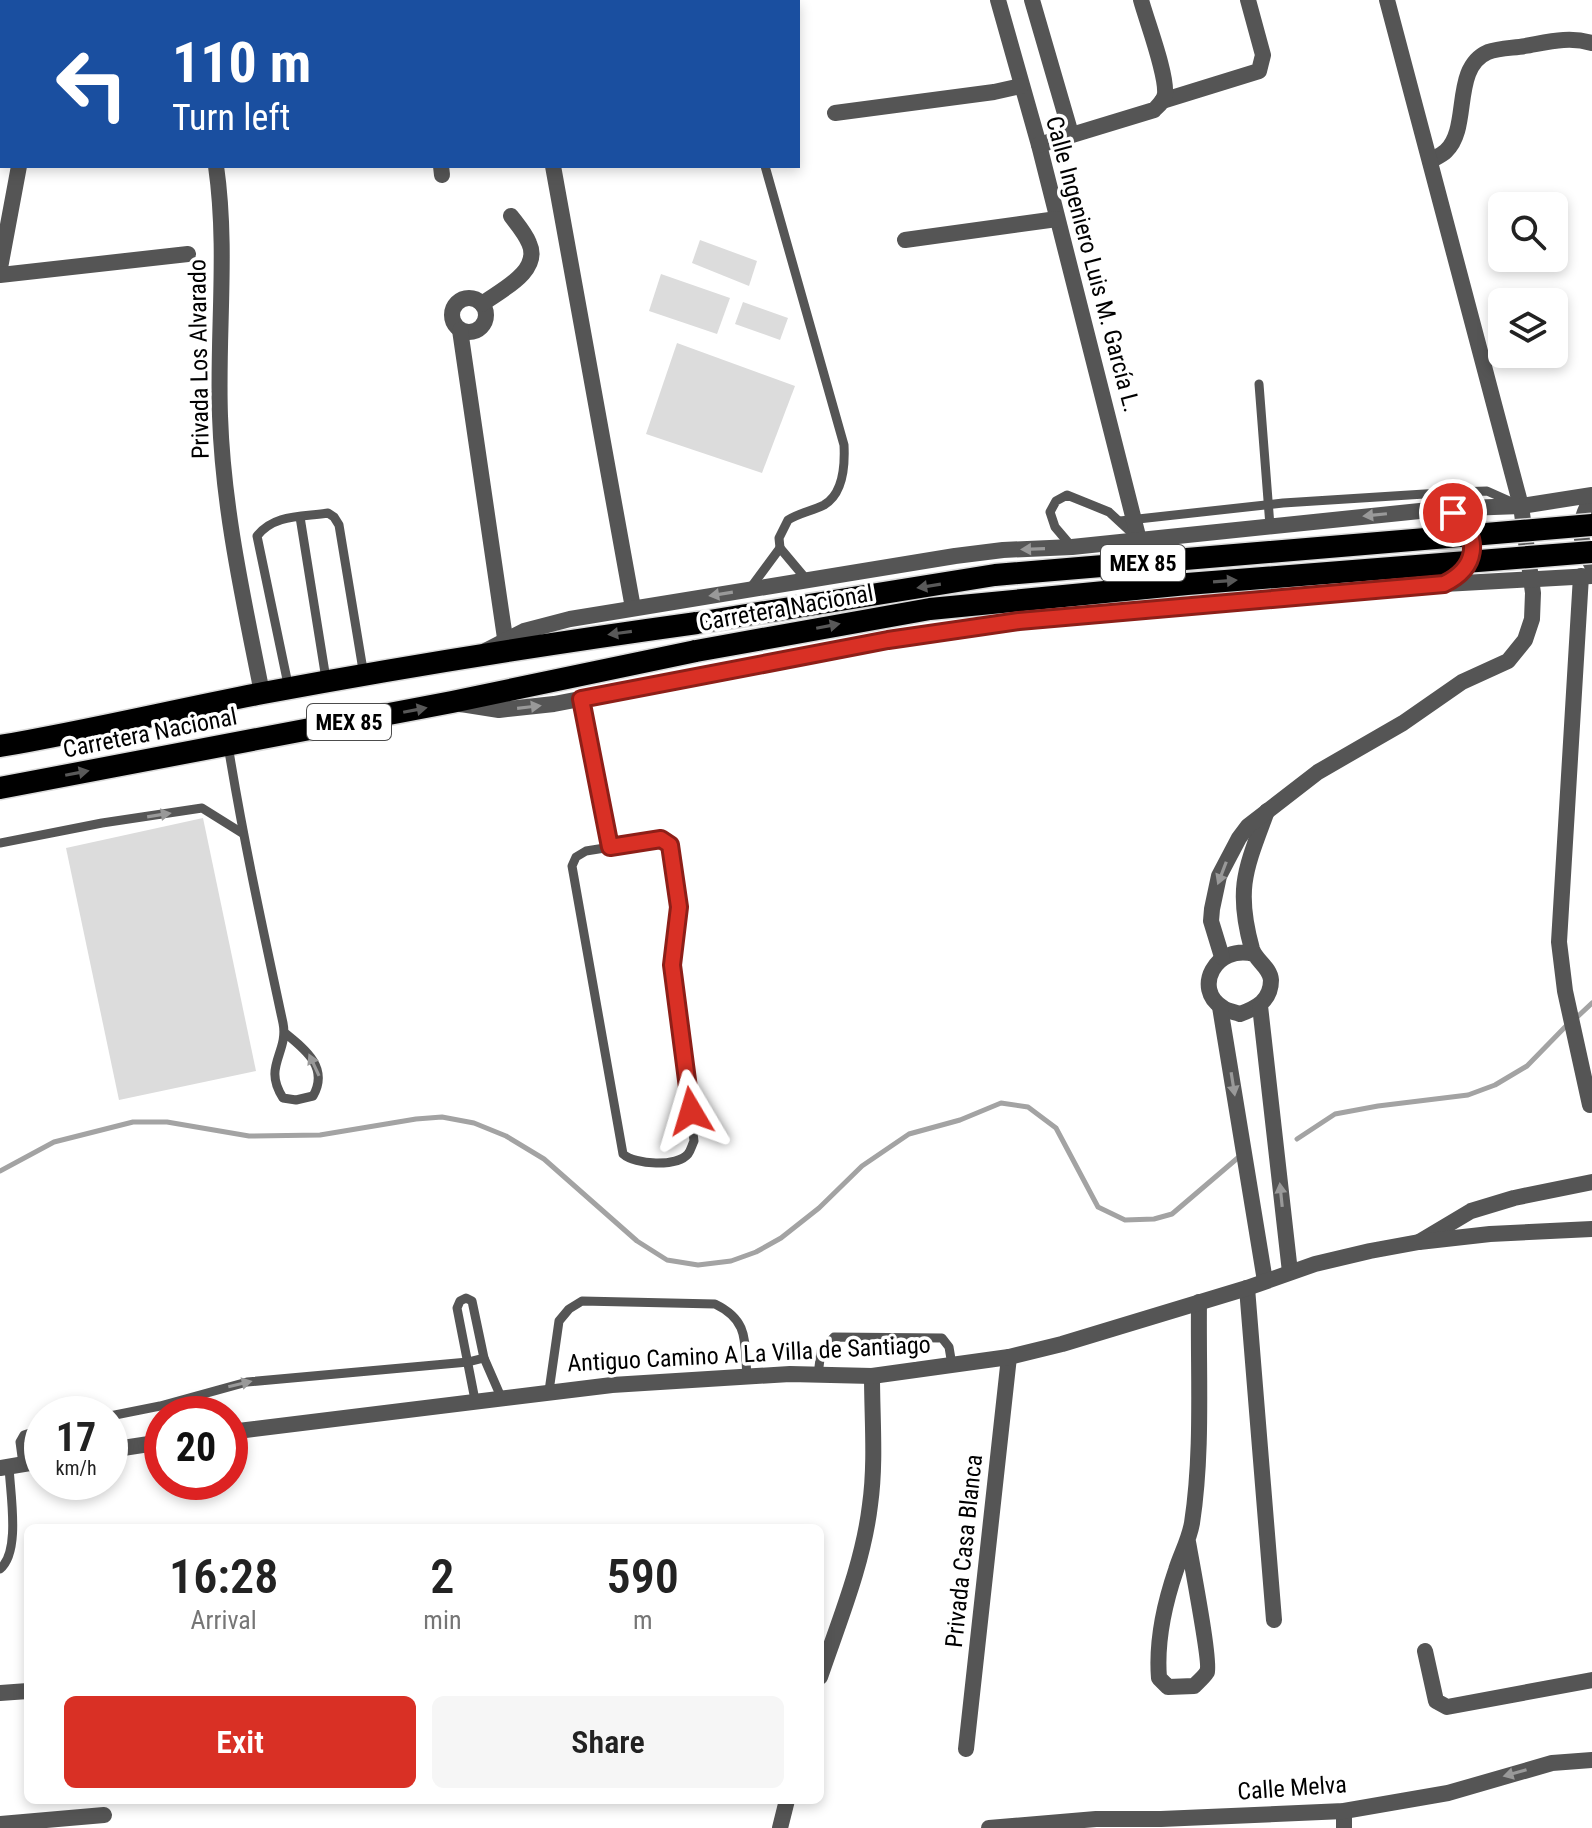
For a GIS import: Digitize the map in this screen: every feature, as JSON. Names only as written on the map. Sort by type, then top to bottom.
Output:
[{"type":"highway","name":"Carretera Nacional","points":[[0,746],[87,731],[262,693],[563,641],[697,623],[995,575],[1592,525]]},
{"type":"highway","name":"Carretera Nacional","points":[[0,788],[452,702],[696,651],[930,609],[1187,584],[1592,552]]},
{"type":"street","name":"Calle Ingeniero Luis M. García L.","points":[[998,0],[1039,145],[1128,521],[1139,540]]},
{"type":"street","points":[[1032,0],[1071,134]]},
{"type":"street","points":[[1039,145],[1154,110],[1162,101],[1165,96],[1163,78],[1141,0]]},
{"type":"street","points":[[1162,101],[1259,71],[1263,55],[1248,0]]},
{"type":"street","points":[[1222,957],[1211,921],[1219,876],[1248,826],[1318,772],[1403,723],[1462,682],[1508,661],[1525,640],[1532,619],[1531,581],[1521,506],[1387,0]]},
{"type":"street","points":[[1430,161],[1448,150],[1455,136],[1467,78],[1473,64],[1488,52],[1558,40],[1578,39],[1592,43]]},
{"type":"street","points":[[835,113],[1021,86]]},
{"type":"street","points":[[0,268],[19,168]]},
{"type":"street","name":"Privada Los Alvarado","points":[[216,168],[222,290],[219,414],[222,454],[262,693]]},
{"type":"street","points":[[553,168],[633,608]]},
{"type":"street","points":[[482,304],[531,264],[530,244],[511,216]]},
{"type":"street","points":[[905,240],[1057,219]]},
{"type":"street","points":[[0,275],[188,254]]},
{"type":"street","points":[[460,330],[473,332],[480,329],[486,317],[477,299],[464,298],[453,306],[452,320],[460,330],[505,638]]},
{"type":"street","name":"MEX 85","points":[[475,657],[505,638],[570,619],[1003,550],[1072,547],[1439,509],[1521,506],[1592,497]]},
{"type":"street","name":"MEX 85","points":[[452,702],[499,710],[581,699],[888,640],[1019,621],[1444,584],[1531,581],[1588,572],[1580,538],[1581,522],[1592,497]]},
{"type":"street","points":[[1439,509],[1453,513],[1465,523],[1471,537],[1472,552],[1467,566],[1458,577],[1444,584]]},
{"type":"street","points":[[1588,572],[1559,942],[1569,1010],[1590,1105]]},
{"type":"street","points":[[1220,1007],[1240,1014],[1260,1006],[1268,995],[1271,979],[1265,965],[1254,954],[1242,905],[1253,844],[1267,811]]},
{"type":"street","points":[[1254,954],[1232,952],[1222,957],[1211,972],[1210,991],[1220,1007],[1265,1281]]},
{"type":"street","points":[[1260,1006],[1290,1272]]},
{"type":"street","points":[[1419,1242],[1471,1211],[1514,1198],[1592,1182]]},
{"type":"street","name":"Antiguo Camino A La Villa de Santiago","points":[[248,1430],[549,1391],[747,1376],[872,1376],[1009,1357],[1247,1288],[1315,1264],[1419,1242],[1490,1234],[1592,1229]]},
{"type":"street","points":[[1247,1288],[1274,1620]]},
{"type":"street","points":[[1188,1542],[1199,1601],[1202,1639],[1209,1659],[1207,1671],[1194,1686],[1168,1687],[1159,1678],[1162,1623],[1167,1597],[1192,1523],[1197,1458],[1199,1302]]},
{"type":"street","name":"Privada Casa Blanca","points":[[966,1749],[1009,1357]]},
{"type":"street","points":[[824,1665],[866,1534],[871,1502],[872,1376]]},
{"type":"street","points":[[1425,1651],[1436,1701],[1440,1706],[1592,1680]]},
{"type":"street","points":[[0,1693],[24,1691]]},
{"type":"street","name":"Calle Melva","points":[[989,1828],[1096,1819],[1344,1811],[1448,1793],[1552,1763],[1592,1760]]},
{"type":"street","points":[[780,1828],[786,1804]]},
{"type":"street","points":[[1344,1811],[1344,1828]]},
{"type":"street","points":[[0,1824],[104,1815]]},
{"type":"lane","points":[[766,168],[844,445],[844,467],[836,492],[822,506],[788,520],[779,538],[780,548],[806,579]]},
{"type":"lane","points":[[1259,384],[1270,526]]},
{"type":"lane","name":"MEX 85","points":[[1128,521],[1270,505],[1487,491],[1521,506]]},
{"type":"lane","points":[[1072,547],[1055,527],[1050,512],[1056,501],[1067,495],[1128,521]]},
{"type":"lane","points":[[289,689],[257,536],[264,526],[276,520],[328,513],[339,525],[364,676]]},
{"type":"lane","points":[[300,517],[327,682]]},
{"type":"lane","points":[[749,590],[780,548]]},
{"type":"lane","points":[[581,699],[610,847]]},
{"type":"lane","points":[[228,745],[242,833],[285,1033],[273,1068],[274,1085],[283,1098],[296,1100],[313,1096],[319,1085],[320,1073],[306,1050],[285,1033]]},
{"type":"lane","points":[[0,843],[202,808],[242,833]]},
{"type":"lane","points":[[661,839],[670,845],[679,907],[672,965],[694,1141],[688,1154],[679,1160],[640,1163],[630,1161],[623,1154],[572,866],[576,857],[586,851],[610,847],[661,839]]},
{"type":"lane","points":[[475,1400],[457,1308],[460,1301],[466,1298],[472,1301],[484,1358],[501,1397]]},
{"type":"lane","points":[[549,1391],[559,1321],[569,1309],[582,1301],[715,1304],[732,1312],[741,1323],[747,1376]]},
{"type":"lane","points":[[818,1375],[821,1351],[834,1337],[942,1338],[949,1347],[952,1365]]},
{"type":"lane","points":[[128,1412],[247,1382],[484,1358]]},
{"type":"lane","points":[[0,1569],[6,1565],[13,1550],[11,1466],[24,1435]]},
{"type":"lane","points":[[0,1524],[11,1522]]},
{"type":"shaded area","points":[[700,240],[757,261],[749,286],[692,263]]},
{"type":"shaded area","points":[[661,274],[730,298],[717,334],[649,311]]},
{"type":"shaded area","points":[[743,302],[788,318],[780,340],[735,324]]},
{"type":"shaded area","points":[[677,343],[795,386],[762,473],[646,434]]},
{"type":"shaded area","points":[[203,818],[256,1071],[119,1100],[66,848]]},
{"type":"waterway","points":[[1575,1019],[1592,1003]]},
{"type":"waterway","points":[[1297,1139],[1335,1114],[1468,1095],[1495,1085],[1527,1066],[1567,1025]]},
{"type":"waterway","points":[[0,1171],[54,1142],[133,1122],[167,1122],[249,1136],[320,1135],[442,1117],[474,1123],[506,1136],[544,1159],[637,1241],[667,1260],[698,1265],[731,1261],[781,1238],[819,1208],[862,1166],[909,1134],[960,1120],[1001,1103],[1028,1107],[1056,1128],[1098,1207],[1125,1220],[1154,1219],[1172,1214],[1240,1156]]},
{"type":"route","points":[[691,1111],[672,965],[679,907],[670,845],[661,839],[610,847],[581,699],[888,640],[1019,621],[1444,584],[1458,577],[1467,566],[1472,552],[1471,537],[1465,523],[1453,513]]}]
